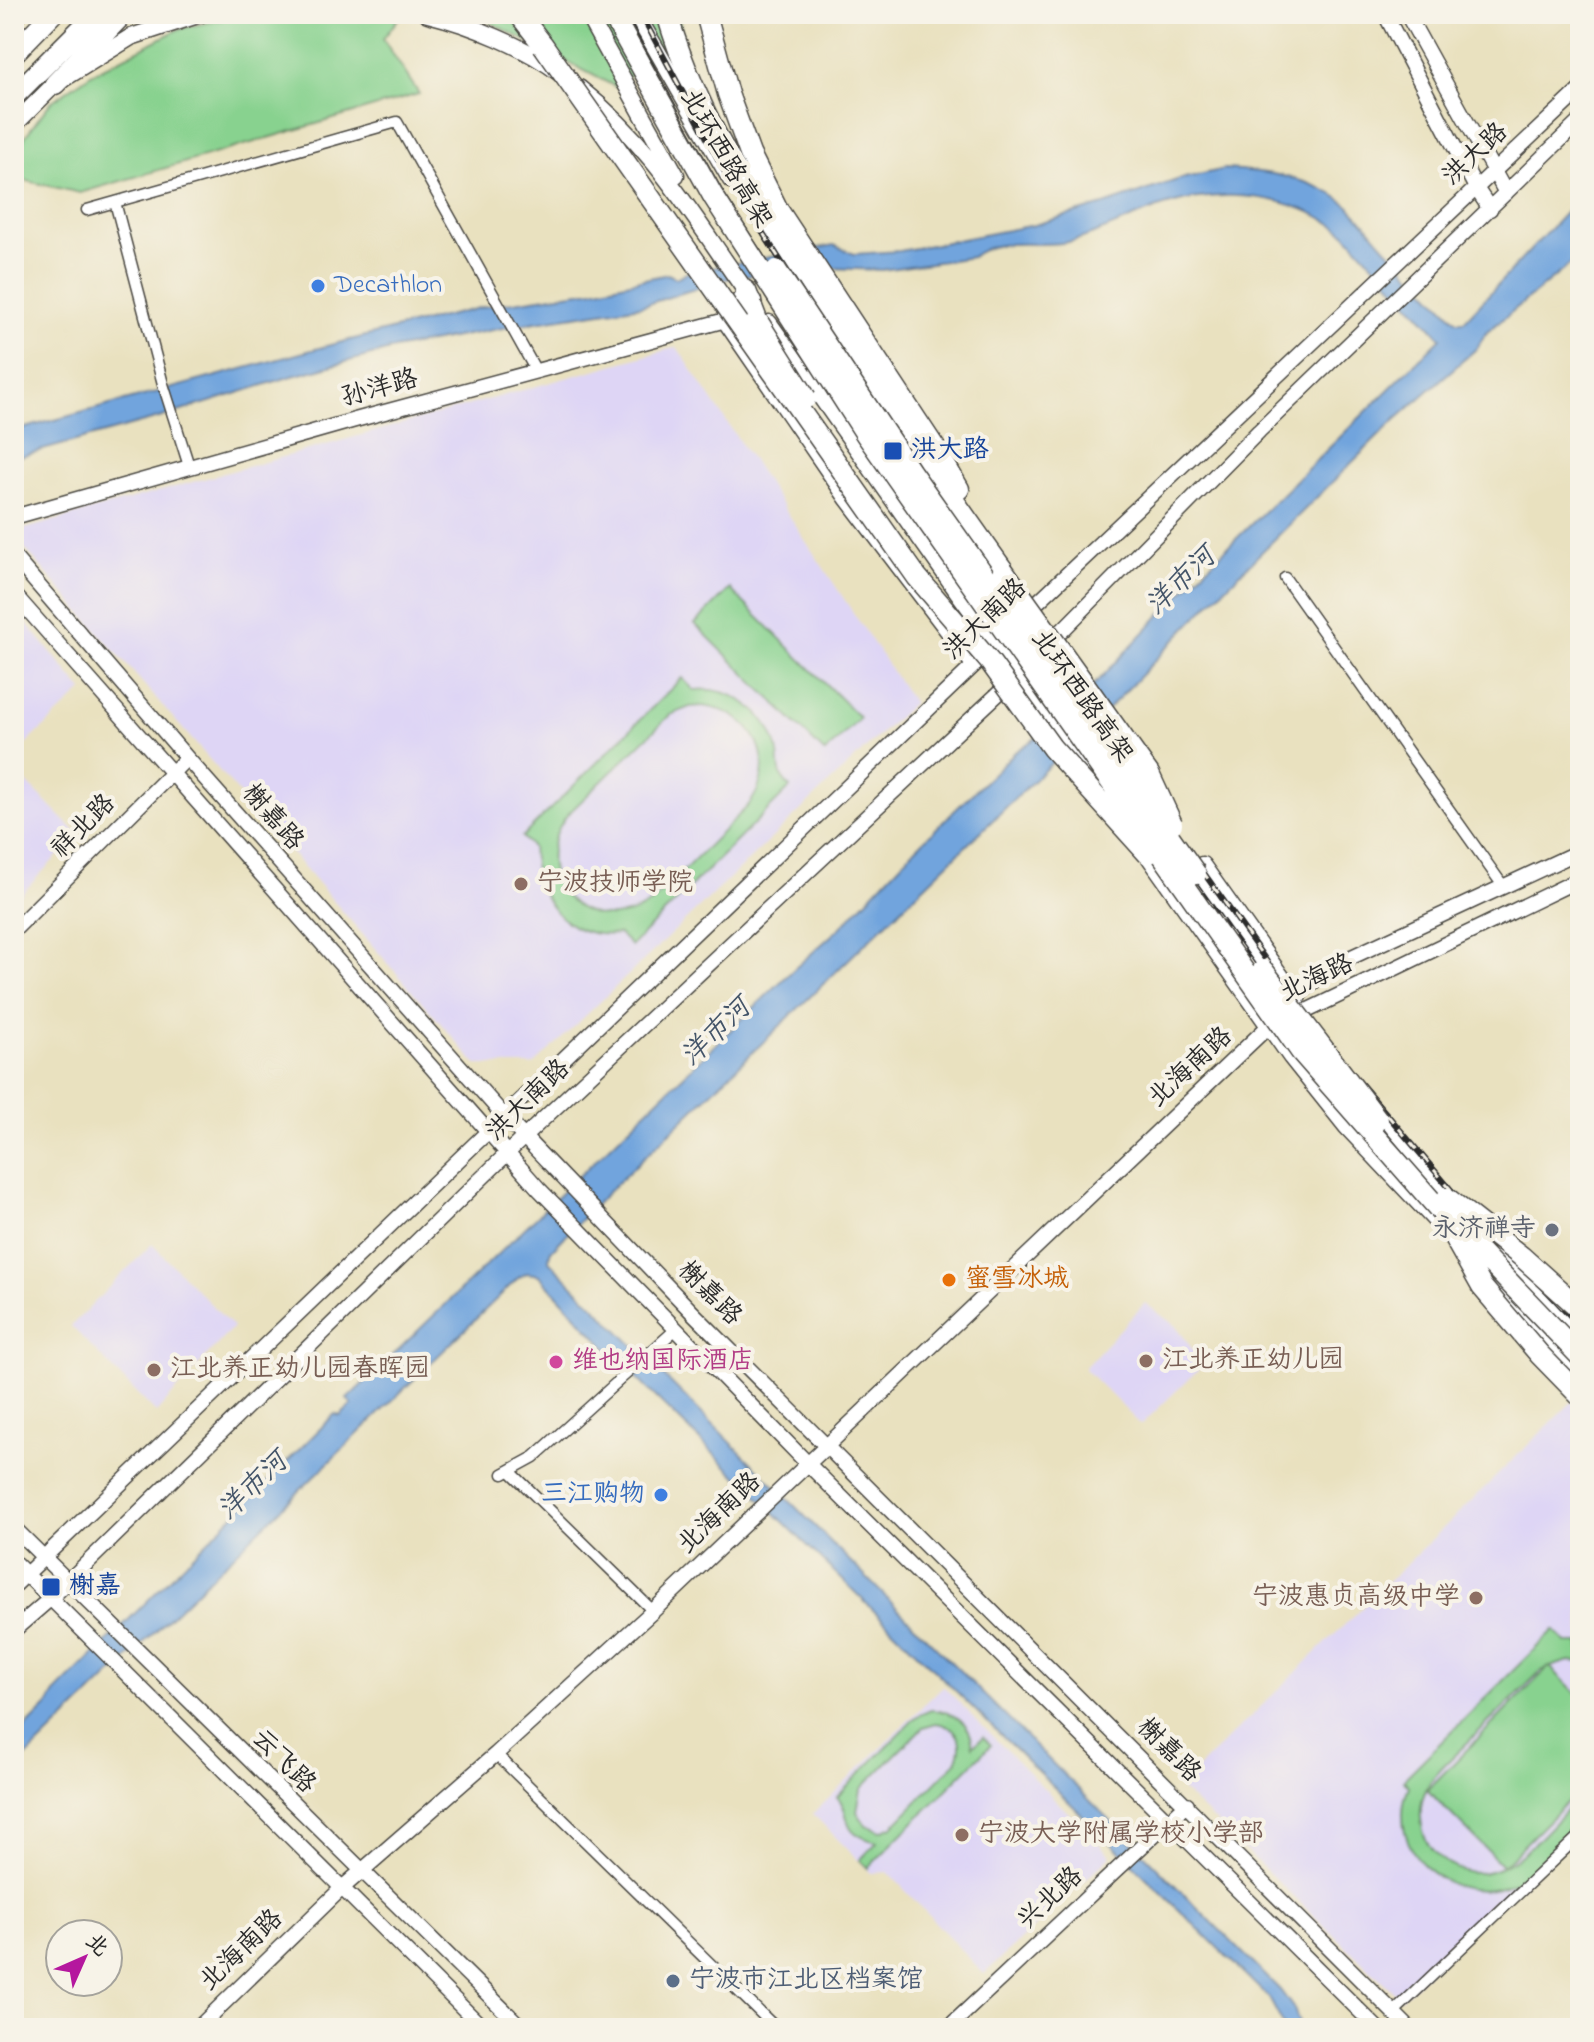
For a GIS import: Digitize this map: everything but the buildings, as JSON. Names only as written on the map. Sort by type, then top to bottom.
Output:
[{"type":"highway","points":[[14,53],[52,14]]},
{"type":"highway","points":[[14,82],[81,14]]},
{"type":"highway","points":[[14,96],[96,14]]},
{"type":"highway","points":[[55,84],[123,14]]},
{"type":"highway","points":[[519,14],[917,577],[986,658]]},
{"type":"highway","name":"北环西路高架","points":[[612,14],[713,196],[867,436],[1301,1052],[1580,1356]]},
{"type":"highway","name":"北环西路高架","points":[[627,14],[723,189],[911,472],[1196,874],[1338,1070],[1442,1203],[1580,1339]]},
{"type":"highway","points":[[667,14],[706,116],[754,202],[909,439],[1149,774],[1196,874]]},
{"type":"highway","points":[[706,14],[728,94],[750,154],[778,210],[937,451],[1003,570]]},
{"type":"highway","points":[[746,291],[757,320],[801,390],[1052,748],[1202,912]]},
{"type":"highway","points":[[1442,1203],[1521,1256],[1580,1309]]},
{"type":"highway","points":[[1442,1203],[1482,1287],[1580,1396]]},
{"type":"main road","points":[[14,125],[55,84],[131,37],[201,14]]},
{"type":"main road","points":[[428,14],[512,46],[554,68],[628,130],[656,162],[710,236],[986,658],[1019,675],[1270,1027],[1347,1127],[1580,1371]]},
{"type":"main road","points":[[587,14],[710,236]]},
{"type":"main road","points":[[636,14],[695,121],[826,333],[1023,616],[1346,1068],[1460,1201],[1580,1327]]},
{"type":"main road","points":[[1385,14],[1490,209]]},
{"type":"main road","points":[[1407,14],[1506,193]]},
{"type":"main road","name":"洪大路","points":[[1056,585],[1580,90]]},
{"type":"main road","name":"洪大路","points":[[1082,611],[1259,431],[1580,121]]},
{"type":"main road","points":[[722,321],[746,291]]},
{"type":"main road","name":"孙洋路","points":[[14,517],[189,466],[722,321]]},
{"type":"main road","name":"榭嘉路","points":[[14,557],[504,1116],[692,1312],[1409,2028]]},
{"type":"main road","name":"洪大南路","points":[[14,1586],[986,658],[1056,585]]},
{"type":"main road","name":"榭嘉路","points":[[14,594],[487,1133],[672,1332],[1166,1826],[1377,2028]]},
{"type":"main road","name":"洪大南路","points":[[14,1630],[51,1598],[524,1137],[1019,675],[1082,611]]},
{"type":"main road","name":"祥北路","points":[[14,930],[187,758]]},
{"type":"main road","name":"北海路","points":[[1270,1027],[1294,995],[1330,967],[1580,851]]},
{"type":"main road","name":"北海路","points":[[1270,1027],[1580,879]]},
{"type":"main road","name":"北海南路","points":[[198,2028],[341,1889],[653,1611],[1270,1027]]},
{"type":"main road","name":"云飞路","points":[[14,1528],[522,2028]]},
{"type":"main road","name":"云飞路","points":[[14,1562],[483,2028]]},
{"type":"main road","name":"兴北路","points":[[948,2028],[1187,1804]]},
{"type":"street","points":[[87,210],[397,122],[536,371]]},
{"type":"street","points":[[115,202],[163,384],[189,466]]},
{"type":"street","points":[[722,321],[845,500],[986,658]]},
{"type":"street","points":[[1285,578],[1501,883]]},
{"type":"street","points":[[653,1611],[506,1472],[534,1457],[672,1332]]},
{"type":"street","points":[[496,1754],[776,2028]]},
{"type":"street","points":[[1394,2012],[1580,1835]]},
{"type":"shaded area","name":"宁波技师学院","points":[[677,347],[913,703],[534,1065],[477,1065],[14,536],[14,532]]},
{"type":"shaded area","points":[[14,608],[83,691],[14,755]]},
{"type":"shaded area","points":[[14,770],[78,834],[14,902]]},
{"type":"shaded area","name":"江北养正幼儿园春晖园","points":[[152,1244],[233,1327],[156,1413],[71,1326]]},
{"type":"shaded area","name":"江北养正幼儿园","points":[[1145,1303],[1177,1327],[1203,1365],[1141,1425],[1084,1368]]},
{"type":"shaded area","name":"宁波惠贞高级中学","points":[[1573,1401],[1580,1410],[1580,1825],[1401,1999],[1179,1787]]},
{"type":"shaded area","name":"宁波大学附属学校小学部","points":[[943,1686],[1111,1856],[984,1974],[888,1872],[871,1873],[813,1814]]},
{"type":"green space","points":[[246,14],[382,14],[398,19],[383,39],[419,94],[80,193],[14,178],[24,138],[51,102],[91,74],[179,29]]},
{"type":"green space","points":[[474,14],[678,14],[682,34],[616,87]]},
{"type":"green space","points":[[730,589],[860,718],[825,753],[695,624]]},
{"type":"green space","points":[[682,678],[694,690],[720,692],[753,709],[775,741],[780,771],[790,788],[631,946],[619,934],[582,930],[556,912],[539,883],[532,847],[522,837]],"holes":[[[690,707],[721,710],[749,729],[758,742],[762,774],[757,791],[747,807],[651,903],[627,914],[604,916],[584,910],[567,898],[556,880],[552,860],[555,837],[568,814],[670,715]]]},
{"type":"green space","points":[[1554,1630],[1566,1643],[1580,1643],[1580,1662],[1569,1661],[1550,1667],[1580,1697],[1580,1789],[1503,1866],[1528,1849],[1580,1795],[1580,1820],[1529,1872],[1513,1883],[1490,1889],[1467,1888],[1446,1881],[1428,1869],[1414,1852],[1405,1832],[1403,1810],[1409,1786],[1403,1780]],"holes":[[[1549,1667],[1427,1790],[1503,1866],[1480,1873],[1463,1871],[1443,1861],[1429,1845],[1424,1833],[1421,1819],[1423,1798],[1428,1785],[1443,1767],[1540,1672]]]},
{"type":"green space","points":[[931,1710],[947,1713],[965,1724],[973,1746],[983,1737],[991,1745],[868,1868],[860,1860],[877,1842],[864,1838],[851,1828],[837,1797],[917,1716]],"holes":[[[936,1723],[955,1731],[960,1742],[956,1762],[893,1826],[881,1831],[866,1825],[857,1812],[861,1789],[923,1727]]]},
{"type":"water","points":[[1225,169],[1294,179],[1339,199],[1457,321],[1464,321],[1580,197],[1580,256],[1486,333],[1477,348],[1395,420],[1120,697],[602,1198],[550,1252],[549,1261],[1280,1990],[1294,2009],[1301,2028],[1285,2028],[1269,1998],[610,1352],[539,1275],[527,1273],[518,1278],[14,1769],[14,1739],[48,1705],[55,1693],[335,1414],[340,1416],[352,1405],[347,1399],[842,926],[910,854],[1014,753],[1037,737],[1100,679],[1181,593],[1441,338],[1344,232],[1324,219],[1280,202],[1234,196],[1211,197],[1164,206],[1073,241],[1008,244],[983,250],[972,257],[882,270],[801,267],[726,279],[641,306],[529,323],[394,349],[14,458],[14,431],[487,306],[593,290],[668,274],[676,278],[685,273],[834,245],[854,254],[900,251],[1034,225],[1180,179]]},
{"type":"railway","points":[[623,14],[720,191],[887,453],[1309,1043],[1442,1203],[1580,1346]]},
{"type":"railway","points":[[641,14],[732,185],[900,446],[1317,1032],[1452,1191],[1580,1326]]},
{"type":"place","name":"Decathlon","points":[[318,286]]},
{"type":"place","name":"洪大路","points":[[893,451]]},
{"type":"place","name":"宁波技师学院","points":[[521,884]]},
{"type":"place","name":"永济禅寺","points":[[1552,1230]]},
{"type":"place","name":"蜜雪冰城","points":[[949,1280]]},
{"type":"place","name":"江北养正幼儿园","points":[[1146,1361]]},
{"type":"place","name":"维也纳国际酒店","points":[[556,1362]]},
{"type":"place","name":"江北养正幼儿园春晖园","points":[[154,1370]]},
{"type":"place","name":"三江购物","points":[[661,1495]]},
{"type":"place","name":"榭嘉","points":[[51,1587]]},
{"type":"place","name":"宁波惠贞高级中学","points":[[1476,1598]]},
{"type":"place","name":"宁波大学附属学校小学部","points":[[962,1835]]},
{"type":"place","name":"宁波市江北区档案馆","points":[[673,1981]]},
{"type":"water label","name":"洋市河","points":[[1182,582]]},
{"type":"water label","name":"洋市河","points":[[717,1033]]},
{"type":"water label","name":"洋市河","points":[[254,1487]]}]
